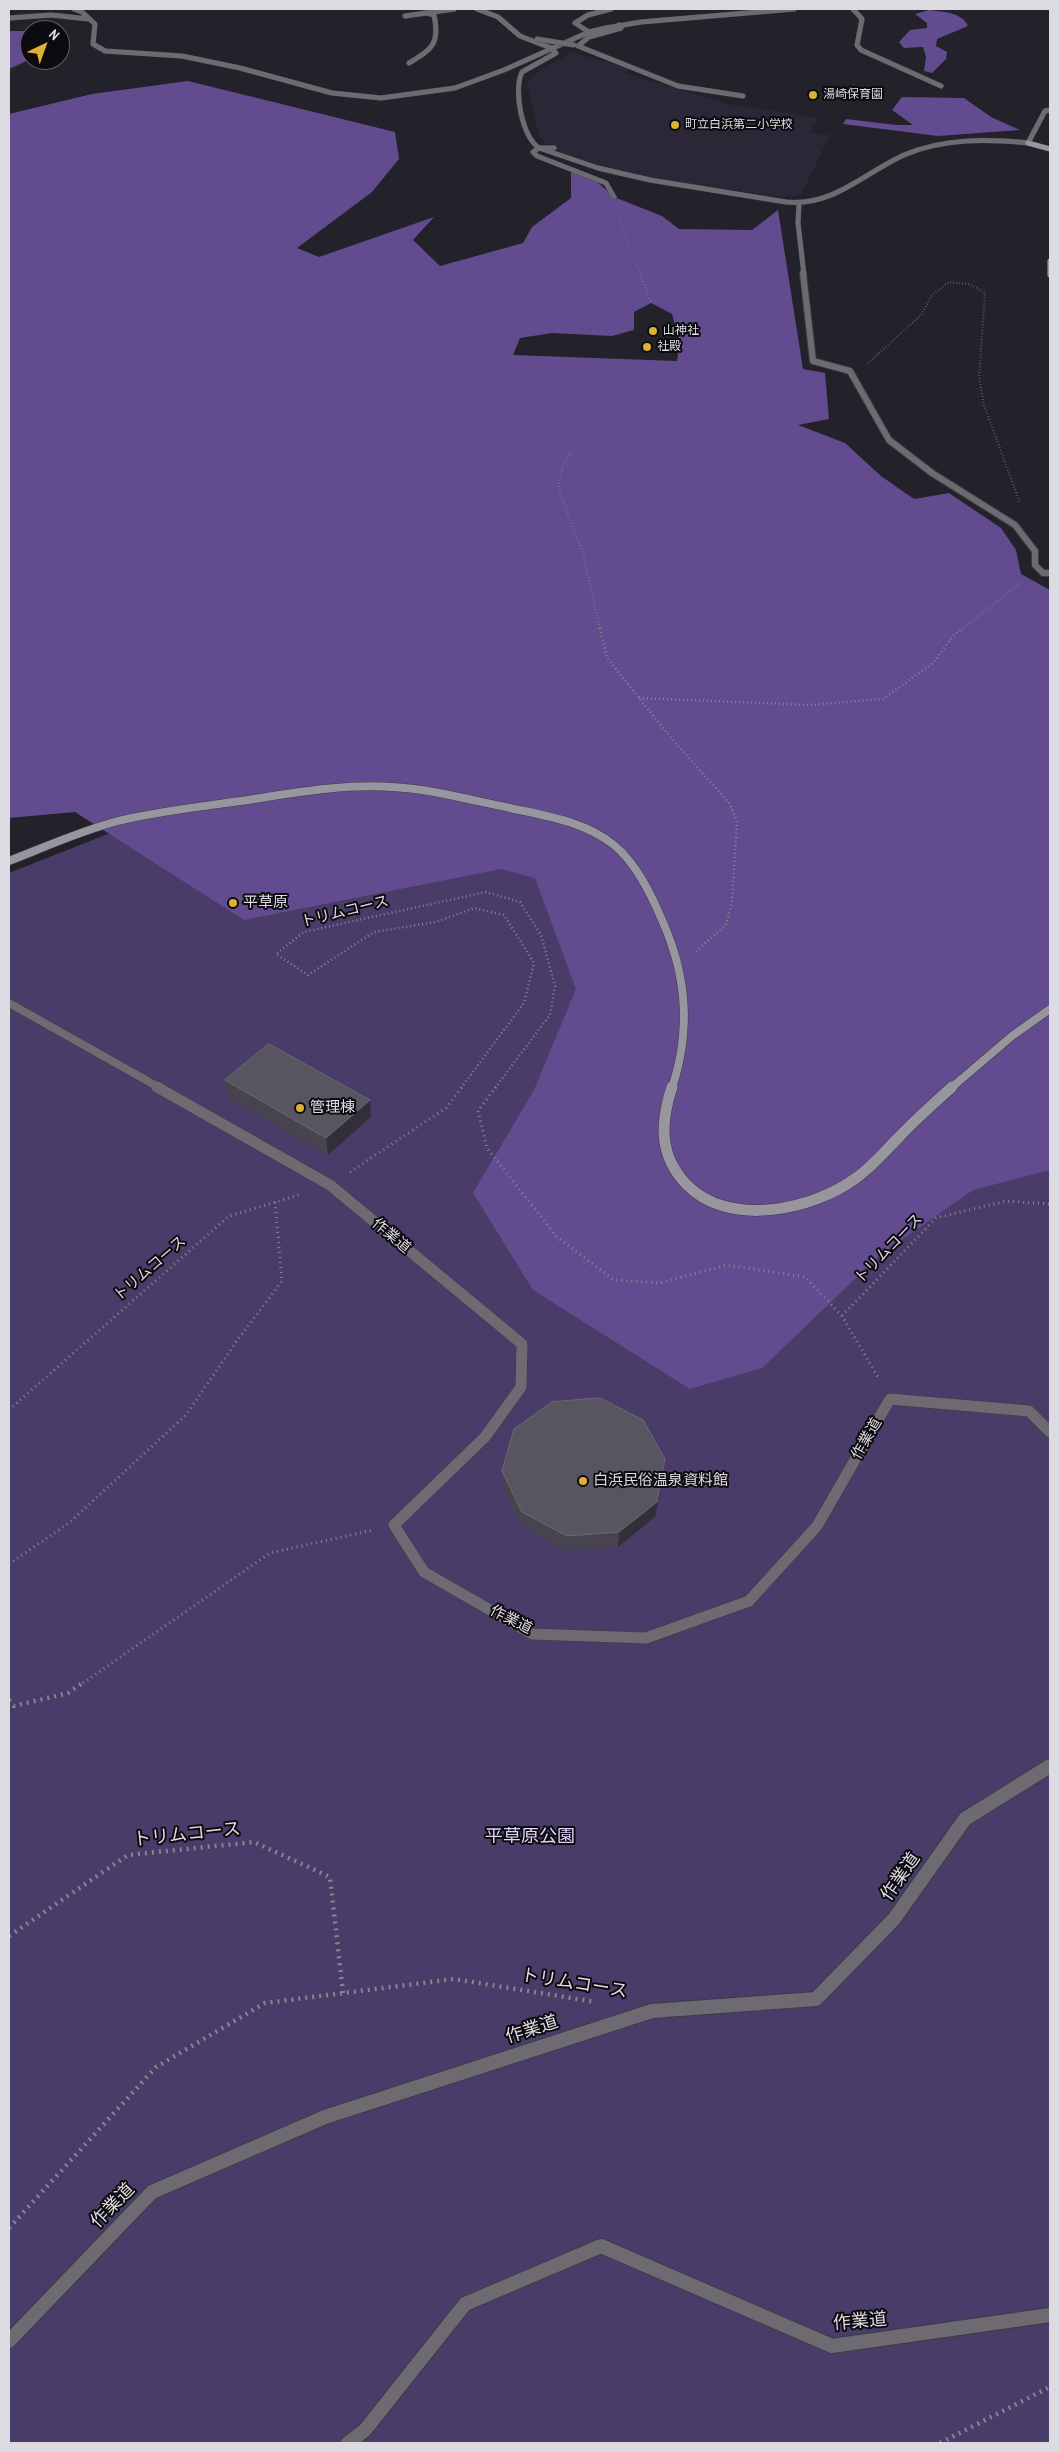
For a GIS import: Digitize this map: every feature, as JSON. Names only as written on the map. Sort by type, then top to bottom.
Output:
[{"type":"street","points":[[74,9],[95,24],[93,44],[105,51],[182,56],[240,68],[308,88],[358,97],[410,95],[455,88],[504,70],[589,32],[619,25],[794,9]]},
{"type":"street","points":[[405,16],[454,9]]},
{"type":"street","points":[[477,9],[498,17],[520,36],[551,48],[556,53],[522,72],[517,86],[525,127],[535,145],[562,158],[640,180],[799,204],[821,200],[846,190],[884,166],[923,146],[976,139],[1028,143],[1050,149]]},
{"type":"street","points":[[589,32],[575,26],[575,23],[588,15],[611,9]]},
{"type":"street","points":[[853,9],[862,19],[858,45],[861,50],[940,86]]},
{"type":"street","points":[[409,63],[430,51],[436,40],[438,34],[434,15],[427,13]]},
{"type":"street","points":[[9,18],[51,15],[90,19]]},
{"type":"street","points":[[576,45],[589,37],[621,28],[619,25]]},
{"type":"street","points":[[520,36],[576,45],[678,86],[743,96]]},
{"type":"street","points":[[1028,143],[1045,112],[1050,110]]},
{"type":"street","points":[[554,148],[539,148],[533,152],[606,183],[614,197]]},
{"type":"street","points":[[799,204],[798,223],[813,361],[850,371],[888,440],[932,473],[1015,525],[1035,551],[1035,565],[1043,573],[1050,573]]},
{"type":"street","points":[[1050,261],[1050,275]]},
{"type":"street","points":[[9,861],[75,834],[130,818],[350,787],[409,788],[577,824],[618,848],[645,886],[669,936],[679,966],[684,994],[685,1024],[682,1053],[664,1114],[662,1133],[666,1152],[675,1171],[689,1188],[708,1201],[731,1209],[759,1211],[789,1206],[852,1181],[948,1091],[1029,1022],[1050,1009]]},
{"type":"street","points":[[9,1003],[330,1185]]},
{"type":"street","name":"作業道","points":[[330,1185],[522,1344],[521,1387],[485,1437],[394,1525],[424,1572],[532,1634],[646,1638],[749,1601],[817,1526],[890,1399]]},
{"type":"street","points":[[890,1399],[1029,1411],[1050,1432]]},
{"type":"street","name":"作業道","points":[[9,2341],[152,2192],[325,2117],[652,2010],[816,2000],[894,1919],[965,1818],[1050,1766]]},
{"type":"street","name":"作業道","points":[[348,2443],[365,2430],[465,2304],[601,2246],[832,2346],[1050,2315]]},
{"type":"path","points":[[9,73],[20,65]]},
{"type":"path","points":[[619,217],[651,303]]},
{"type":"path","points":[[850,371],[864,366],[887,348],[922,314],[932,295],[949,282],[969,284],[985,293],[979,378],[984,405],[1021,505]]},
{"type":"path","points":[[571,453],[562,466],[559,482],[560,494],[583,553],[607,658],[638,698],[730,804],[737,822],[732,902],[726,925],[679,966]]},
{"type":"path","points":[[638,698],[810,704],[883,699],[933,663],[953,636],[1008,593]]},
{"type":"path","name":"トリムコース","points":[[9,1410],[229,1216],[330,1185],[446,1108],[524,1003],[534,963],[504,915],[474,908],[436,922],[374,932],[308,975],[276,954],[304,932],[486,892],[520,902],[541,935],[555,986],[550,1015],[478,1111],[488,1148],[557,1238],[614,1280],[660,1283],[727,1265],[805,1277],[842,1316],[890,1399]]},
{"type":"path","name":"トリムコース","points":[[842,1316],[936,1218],[1006,1201],[1050,1204]]},
{"type":"path","points":[[9,1564],[69,1523],[186,1416],[236,1342],[282,1282],[275,1202]]},
{"type":"path","points":[[9,1700],[14,1706],[68,1693],[270,1553],[394,1525]]},
{"type":"path","name":"トリムコース","points":[[9,1936],[128,1855],[254,1842],[330,1877],[343,1993]]},
{"type":"path","name":"トリムコース","points":[[9,2228],[156,2067],[265,2003],[454,1979],[604,2003]]},
{"type":"path","points":[[940,2443],[1050,2387]]},
{"type":"shaded area","points":[[929,10],[957,15],[968,26],[937,39],[936,46],[947,52],[946,59],[932,73],[924,71],[926,57],[923,47],[904,48],[899,42],[910,30],[927,28],[927,23],[915,14]]},
{"type":"shaded area","points":[[9,31],[20,31],[20,64],[9,69]]},
{"type":"shaded area","name":"町立白浜第二小学校","points":[[571,52],[630,69],[625,73],[728,104],[819,118],[810,133],[830,135],[801,195],[780,197],[653,180],[570,158],[544,142],[538,132],[527,82],[535,74]]},
{"type":"shaded area","points":[[188,81],[395,132],[399,159],[372,192],[297,248],[319,257],[434,217],[413,240],[440,266],[523,243],[532,227],[571,198],[571,169],[592,177],[614,197],[662,216],[679,229],[752,230],[778,210],[803,369],[825,373],[829,419],[798,425],[845,443],[881,476],[914,499],[949,493],[1001,528],[1016,550],[1021,574],[1050,590],[1050,1170],[973,1190],[880,1255],[762,1368],[690,1389],[533,1290],[473,1193],[534,1090],[576,989],[535,878],[501,869],[244,920],[75,812],[9,818],[9,114],[92,94]],"holes":[[[651,303],[672,314],[680,343],[677,361],[513,355],[520,338],[552,333],[612,336],[634,330],[634,312]]]},
{"type":"shaded area","points":[[902,97],[964,98],[991,117],[1020,130],[938,136],[843,124],[846,119],[896,125],[913,125],[892,110]]},
{"type":"green space","name":"平草原公園","points":[[302,798],[1050,1021],[1050,2443],[9,2443],[9,873],[118,830]]},
{"type":"building","name":"管理棟","points":[[269,1044],[370,1100],[326,1138],[225,1080]]},
{"type":"building","name":"白浜民俗温泉資料館","points":[[600,1398],[643,1420],[665,1459],[657,1502],[619,1532],[567,1536],[522,1512],[502,1471],[514,1429],[552,1402]]},
{"type":"place","name":"湯崎保育園","points":[[813,95]]},
{"type":"place","name":"町立白浜第二小学校","points":[[675,125]]},
{"type":"place","name":"山神社","points":[[653,331]]},
{"type":"place","name":"社殿","points":[[647,347]]},
{"type":"place","name":"平草原","points":[[233,903]]},
{"type":"place","name":"管理棟","points":[[300,1108]]},
{"type":"place","name":"白浜民俗温泉資料館","points":[[583,1481]]}]
